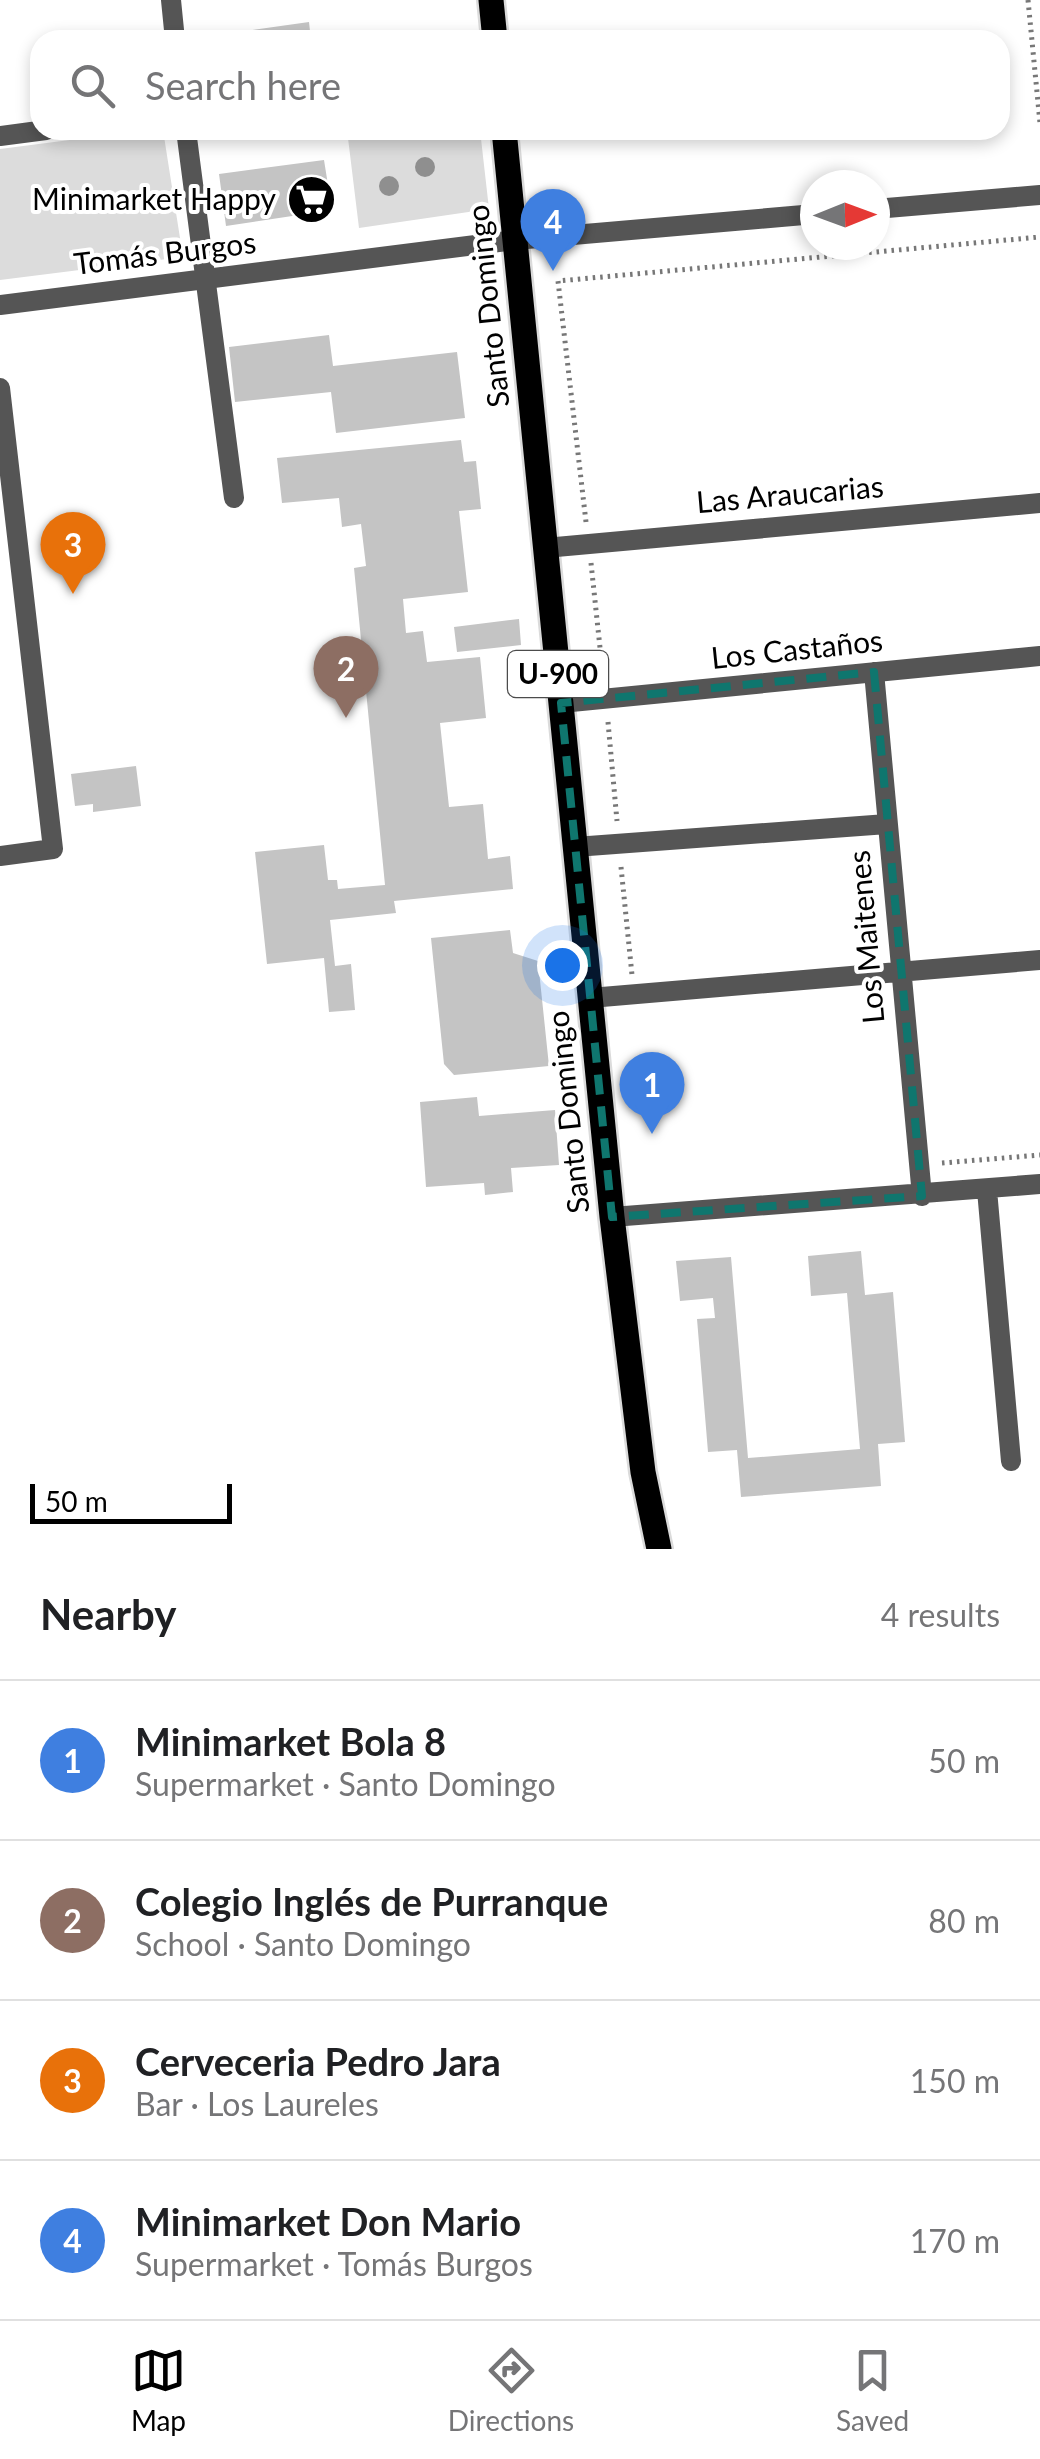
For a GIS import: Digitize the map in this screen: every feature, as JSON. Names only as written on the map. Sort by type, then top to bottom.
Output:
[{"type":"main road","points":[[492,0],[495,30]]},
{"type":"main road","name":"Santo Domingo","points":[[505,140],[612,1217],[643,1472],[658,1549]]},
{"type":"street","points":[[170,0],[174,30]]},
{"type":"street","points":[[0,136],[30,132]]},
{"type":"street","points":[[187,140],[234,498]]},
{"type":"street","points":[[890,208],[1040,195]]},
{"type":"street","name":"Tomás Burgos","points":[[0,305],[515,240],[800,215]]},
{"type":"street","points":[[0,388],[54,849],[0,856]]},
{"type":"street","name":"Las Araucarias","points":[[545,548],[1040,503]]},
{"type":"street","name":"Los Castaños","points":[[561,704],[1040,656]]},
{"type":"street","name":"Los Maitenes","points":[[874,672],[922,1196]]},
{"type":"street","points":[[575,847],[887,824]]},
{"type":"street","points":[[590,998],[1040,960]]},
{"type":"street","points":[[612,1217],[1040,1184]]},
{"type":"street","points":[[987,1190],[1010,1461]]},
{"type":"path","points":[[1028,0],[1040,124]]},
{"type":"path","points":[[634,994],[606,699],[558,281],[1040,237]]},
{"type":"path","points":[[919,1165],[1040,1155]]},
{"type":"highlighted area","points":[[874,672],[922,1196],[612,1217],[561,703]]},
{"type":"shaded area","points":[[70,140],[165,140],[183,257],[0,280],[0,149]]},
{"type":"shaded area","points":[[348,140],[481,140],[489,209],[359,228]]},
{"type":"building","points":[[309,22],[310,30],[252,30]]},
{"type":"building","points":[[324,160],[332,210],[226,226],[219,174]]},
{"type":"building","points":[[329,335],[333,366],[457,352],[465,418],[336,433],[331,392],[235,402],[229,347]]},
{"type":"building","points":[[461,440],[464,462],[476,461],[481,509],[459,511],[468,592],[403,599],[406,633],[423,631],[427,662],[480,657],[486,718],[440,723],[449,807],[483,804],[488,859],[510,856],[513,889],[394,901],[396,913],[330,920],[335,966],[351,964],[355,1010],[329,1012],[324,958],[267,964],[255,852],[324,845],[328,880],[337,880],[338,889],[385,885],[354,568],[366,566],[361,524],[342,527],[339,498],[282,503],[277,458]]},
{"type":"building","points":[[519,619],[521,645],[457,652],[454,627]]},
{"type":"building","points":[[136,766],[141,806],[93,812],[93,804],[75,806],[71,774]]},
{"type":"building","points":[[510,930],[513,953],[538,961],[549,1066],[454,1075],[444,1064],[431,938]]},
{"type":"building","points":[[477,1097],[479,1116],[555,1110],[559,1165],[511,1168],[513,1192],[485,1195],[484,1183],[426,1187],[420,1102]]},
{"type":"building","points":[[861,1251],[865,1295],[893,1292],[905,1442],[878,1444],[881,1486],[741,1497],[737,1450],[708,1452],[697,1319],[715,1318],[713,1298],[680,1301],[676,1261],[731,1257],[748,1458],[860,1449],[847,1293],[811,1296],[808,1256]]},
{"type":"place","name":"Minimarket Happy","points":[[311,200]]},
{"type":"place","name":"Minimarket Don Mario","points":[[553,271]]},
{"type":"place","name":"Cerveceria Pedro Jara","points":[[73,594]]},
{"type":"place","name":"Colegio Inglés de Purranque","points":[[346,718]]},
{"type":"place","name":"Minimarket Bola 8","points":[[652,1134]]}]
